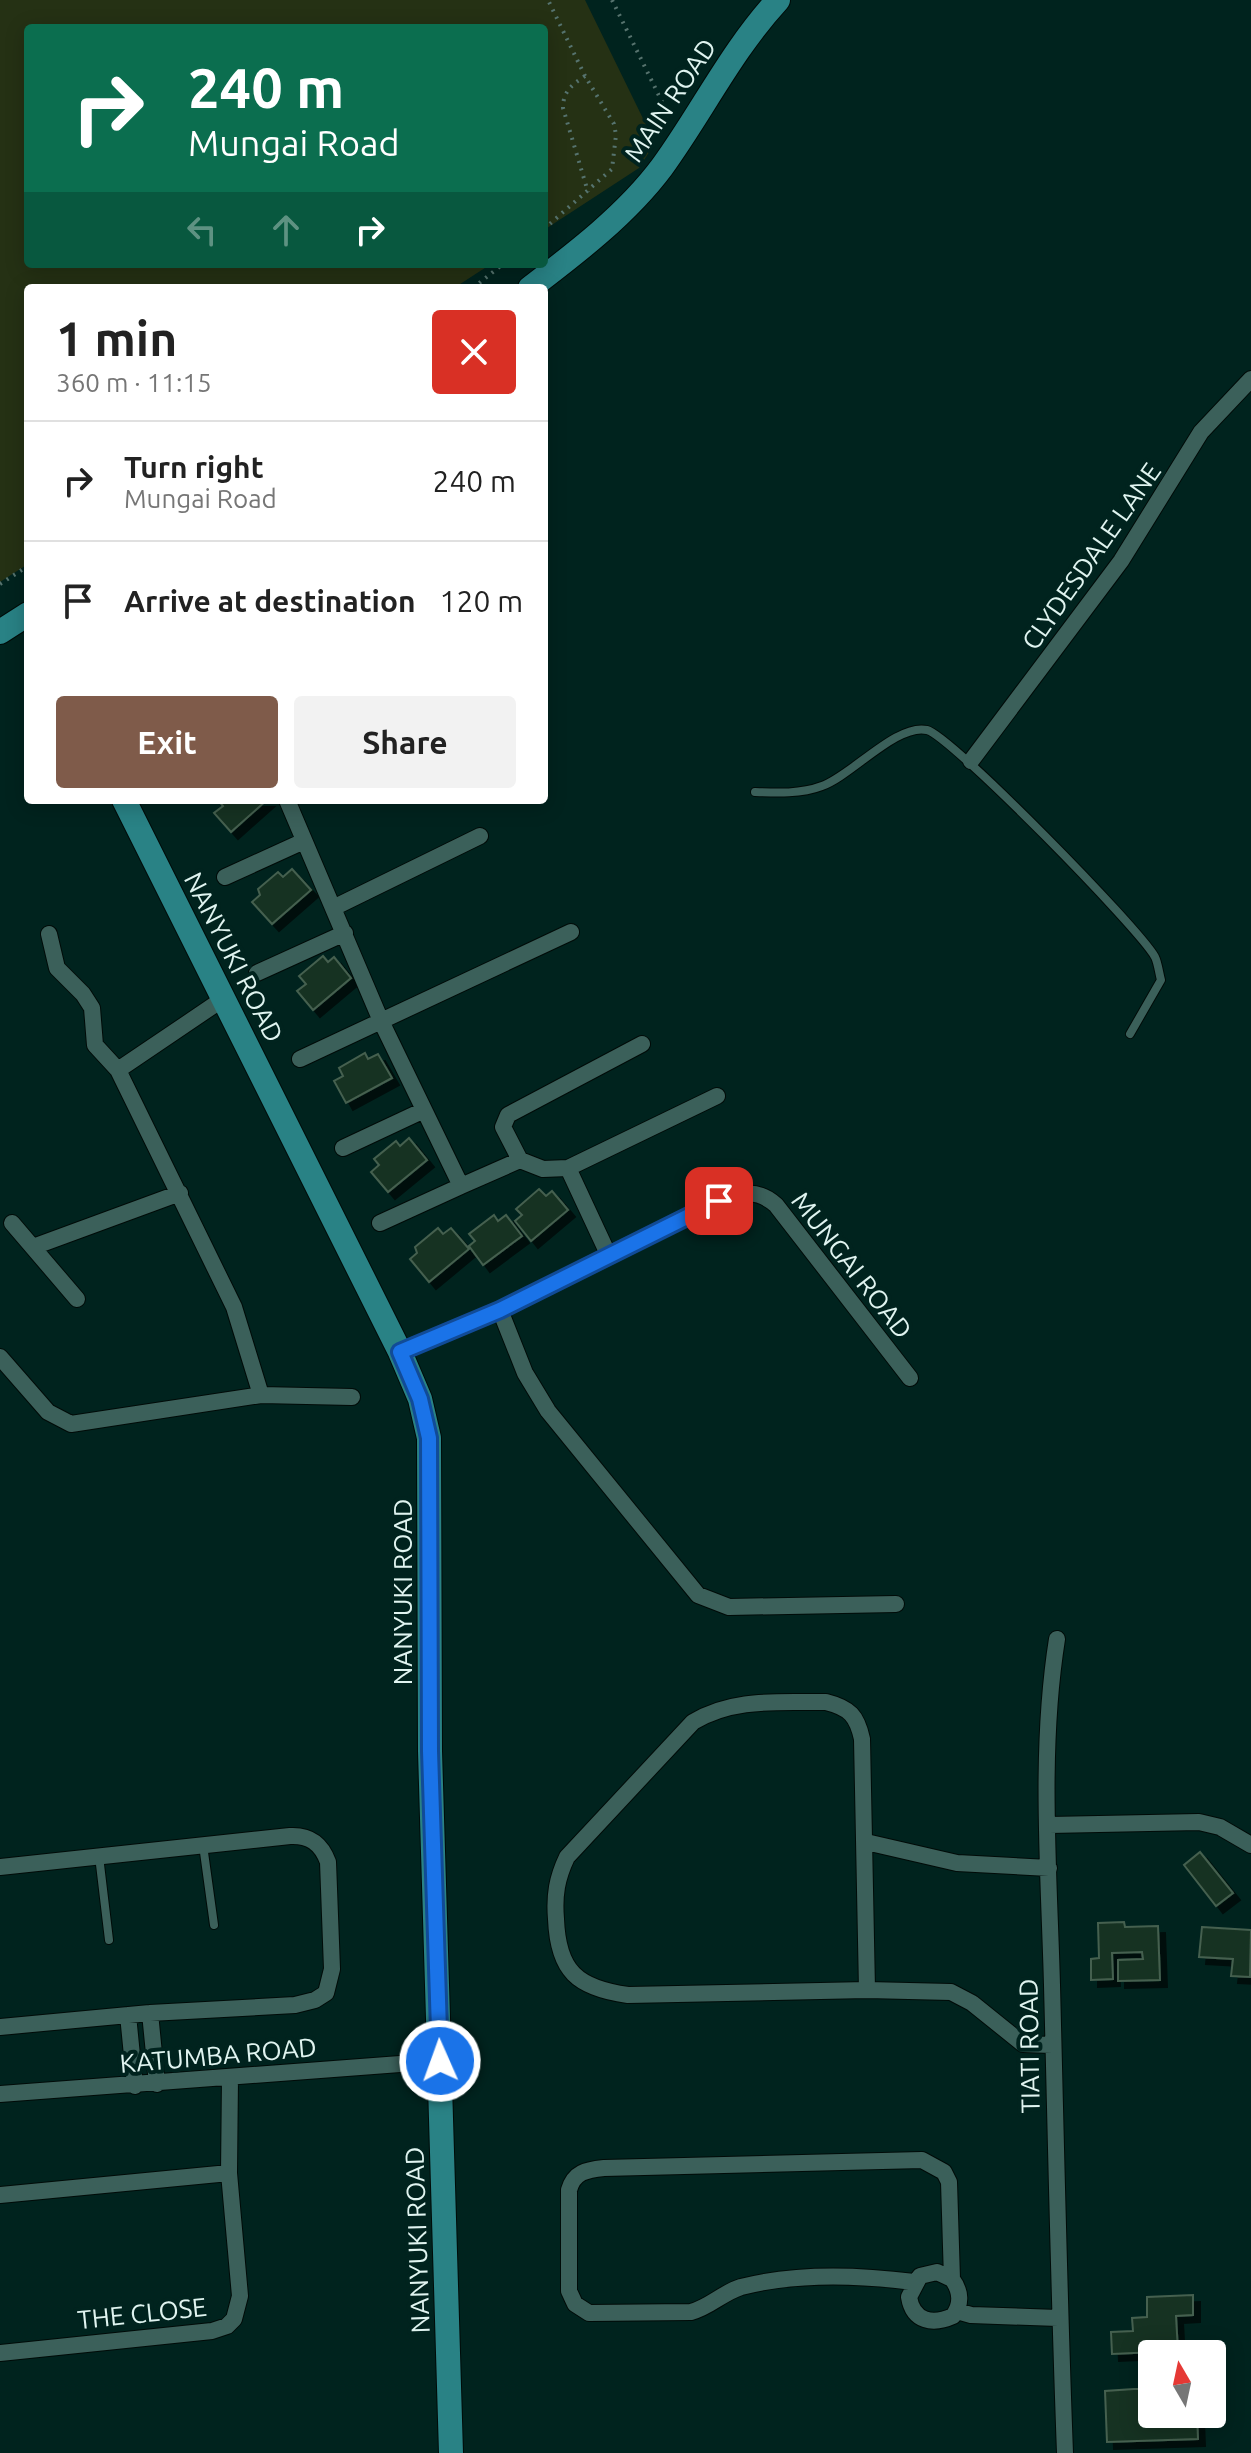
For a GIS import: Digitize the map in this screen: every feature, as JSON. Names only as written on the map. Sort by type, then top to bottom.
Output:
[{"type":"street","name":"MAIN ROAD","points":[[535,284],[569,258],[642,191],[749,32],[778,0]]},
{"type":"street","name":"CLYDESDALE LANE","points":[[971,761],[1121,561],[1201,432],[1249,386]]},
{"type":"street","points":[[0,632],[24,617]]},
{"type":"street","name":"NANYUKI ROAD","points":[[126,804],[400,1352],[420,1399],[429,1438],[430,1751],[451,2453]]},
{"type":"street","points":[[289,804],[381,1021],[461,1186]]},
{"type":"street","points":[[335,907],[480,836]]},
{"type":"street","points":[[225,877],[304,841]]},
{"type":"street","points":[[300,1059],[571,932]]},
{"type":"street","points":[[257,973],[345,933]]},
{"type":"street","points":[[49,934],[57,968],[83,994],[92,1008],[95,1045],[118,1070],[234,1307],[261,1395]]},
{"type":"street","points":[[118,1070],[223,999]]},
{"type":"street","points":[[642,1044],[508,1115],[503,1121],[505,1135],[520,1160],[536,1168],[568,1168],[717,1096]]},
{"type":"street","points":[[343,1148],[422,1111]]},
{"type":"street","points":[[380,1223],[520,1160]]},
{"type":"street","points":[[568,1168],[609,1256]]},
{"type":"street","name":"MUNGAI ROAD","points":[[400,1352],[500,1310],[719,1201],[747,1192],[758,1193],[776,1205],[910,1378]]},
{"type":"street","points":[[33,1247],[180,1193]]},
{"type":"street","points":[[12,1223],[77,1299]]},
{"type":"street","points":[[500,1310],[525,1373],[548,1411],[698,1595],[729,1607],[896,1604]]},
{"type":"street","points":[[0,1357],[48,1412],[71,1424],[261,1395],[352,1397]]},
{"type":"street","name":"TIATI ROAD","points":[[1057,1639],[1048,1703],[1049,1868],[1058,2318],[1065,2453]]},
{"type":"street","points":[[867,1990],[862,1739],[858,1720],[850,1710],[826,1702],[724,1706],[693,1722],[567,1857],[555,1897],[557,1945],[564,1965],[578,1980],[599,1991],[628,1995],[867,1990],[956,1994],[1023,2044],[1052,2045]]},
{"type":"street","points":[[1049,1825],[1199,1822],[1220,1827],[1251,1845]]},
{"type":"street","points":[[0,1867],[299,1836],[320,1846],[328,1862],[332,1969],[329,1987],[315,2000],[295,2005],[150,2013],[0,2027]]},
{"type":"street","points":[[866,1842],[970,1865],[1049,1868]]},
{"type":"street","points":[[150,2013],[157,2084]]},
{"type":"street","points":[[128,2015],[135,2086]]},
{"type":"street","name":"KATUMBA ROAD","points":[[0,2094],[440,2061]]},
{"type":"street","name":"THE CLOSE","points":[[0,2353],[227,2326],[239,2309],[240,2296],[229,2173],[230,2078]]},
{"type":"street","points":[[914,2282],[910,2305],[920,2317],[942,2321],[957,2311],[960,2294],[952,2279],[949,2182],[944,2172],[922,2160],[604,2168],[582,2171],[571,2181],[569,2291],[575,2304],[589,2313],[691,2312],[706,2308],[736,2289],[774,2281],[858,2276],[914,2282],[928,2273],[937,2272],[952,2279]]},
{"type":"street","points":[[0,2195],[229,2173]]},
{"type":"street","points":[[957,2311],[971,2315],[1058,2318]]},
{"type":"lane","points":[[755,792],[784,793],[821,787],[852,771],[888,742],[913,731],[928,730],[971,761],[1156,957],[1161,980],[1130,1034]]},
{"type":"lane","points":[[203,1845],[214,1925]]},
{"type":"lane","points":[[99,1856],[109,1940]]},
{"type":"path","points":[[548,0],[585,76],[614,124],[616,135],[612,169],[548,226]]},
{"type":"path","points":[[612,0],[680,138]]},
{"type":"path","points":[[585,76],[568,88],[563,97],[563,108],[588,192]]},
{"type":"path","points":[[478,284],[498,268]]},
{"type":"path","points":[[0,584],[24,569]]},
{"type":"green space","points":[[0,0],[585,0],[655,143],[639,168],[548,227],[548,24],[24,24],[24,268],[485,268],[460,284],[24,284],[24,567],[0,582]]},
{"type":"building","points":[[221,804],[262,804],[231,832],[214,813],[223,806]]},
{"type":"building","points":[[292,869],[311,890],[272,924],[252,902],[260,895],[258,889],[278,872],[283,877]]},
{"type":"building","points":[[323,956],[328,962],[334,957],[351,978],[313,1010],[297,991],[306,984],[299,976]]},
{"type":"building","points":[[365,1053],[368,1059],[378,1054],[392,1078],[346,1103],[334,1081],[343,1076],[339,1068]]},
{"type":"building","points":[[409,1138],[427,1160],[388,1192],[371,1172],[379,1165],[374,1159],[396,1141],[400,1146]]},
{"type":"building","points":[[539,1189],[546,1196],[552,1191],[568,1210],[531,1241],[515,1221],[522,1215],[516,1209]]},
{"type":"building","points":[[494,1215],[498,1221],[506,1215],[522,1236],[483,1265],[469,1246],[475,1241],[469,1234]]},
{"type":"building","points":[[438,1228],[443,1234],[451,1228],[469,1249],[429,1282],[410,1259],[417,1253],[415,1247]]},
{"type":"building","points":[[1200,1852],[1233,1893],[1216,1906],[1184,1865]]},
{"type":"building","points":[[1124,1922],[1125,1927],[1158,1926],[1160,1980],[1118,1981],[1118,1960],[1143,1959],[1142,1952],[1112,1953],[1113,1979],[1091,1980],[1091,1959],[1099,1958],[1098,1923]]},
{"type":"building","points":[[1202,1927],[1251,1930],[1250,1977],[1231,1976],[1233,1959],[1199,1957]]},
{"type":"building","points":[[1193,2295],[1193,2315],[1176,2316],[1177,2340],[1138,2340],[1138,2353],[1112,2354],[1111,2332],[1133,2331],[1132,2318],[1147,2317],[1147,2297]]},
{"type":"building","points":[[1138,2389],[1138,2428],[1198,2428],[1198,2439],[1107,2442],[1105,2391]]},
{"type":"route","points":[[440,2061],[430,1751],[429,1438],[420,1399],[400,1352],[500,1310],[719,1201]]}]
